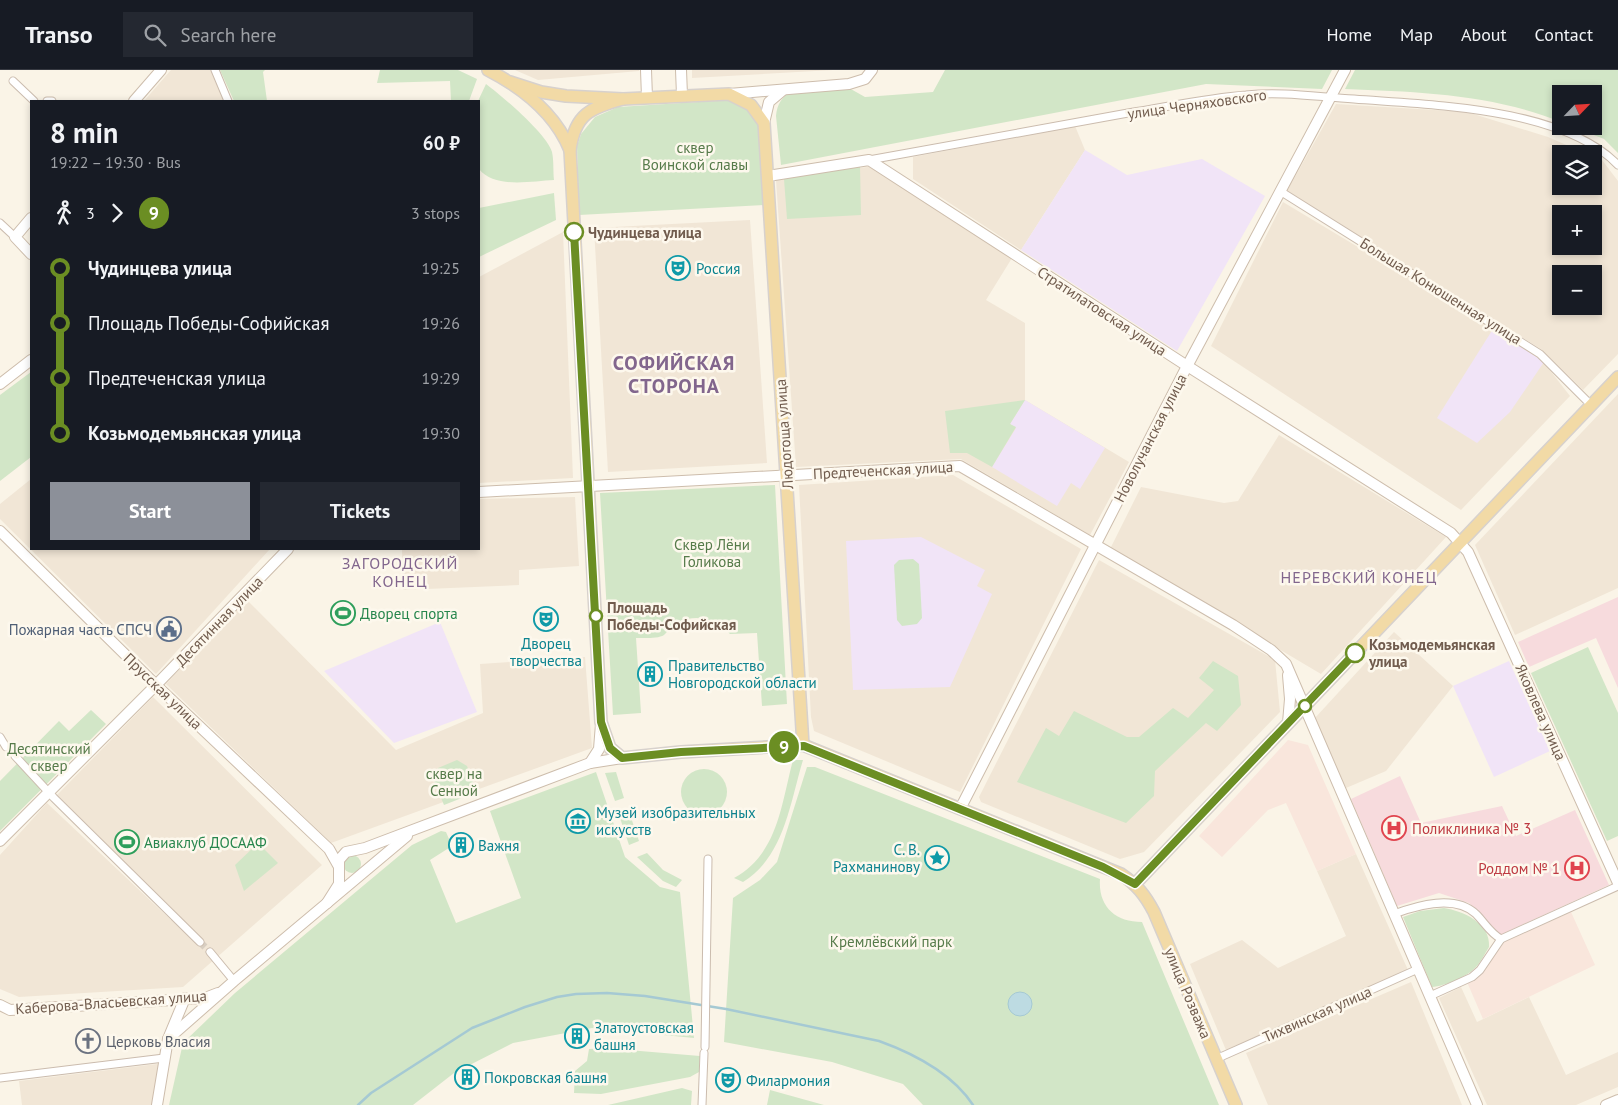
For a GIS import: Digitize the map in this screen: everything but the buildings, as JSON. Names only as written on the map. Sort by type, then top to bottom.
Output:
[{"type":"main road","points":[[488,70],[510,82],[541,92],[566,96],[623,99],[729,94],[751,105],[764,123]]},
{"type":"main road","points":[[510,82],[553,120],[562,132],[570,150]]},
{"type":"main road","points":[[623,99],[603,104],[586,113],[574,130],[570,150],[601,722],[610,748],[622,758],[681,752],[804,746],[1121,874],[1135,884],[1618,377]]},
{"type":"main road","name":"Людогоща улица","points":[[764,123],[804,746]]},
{"type":"main road","name":"улица Розважа","points":[[1135,884],[1146,896],[1154,912],[1236,1105]]},
{"type":"street","points":[[135,100],[161,70]]},
{"type":"street","points":[[214,70],[228,100]]},
{"type":"street","points":[[646,70],[647,97]]},
{"type":"street","points":[[680,70],[682,95]]},
{"type":"street","points":[[729,94],[849,84],[865,79],[872,70]]},
{"type":"street","name":"Новолучанская улица","points":[[960,809],[1187,366],[1345,70]]},
{"type":"street","points":[[13,81],[33,100]]},
{"type":"street","name":"Людогоща улица","points":[[764,123],[769,102],[785,90]]},
{"type":"street","name":"улица Черняховского","points":[[768,176],[869,160],[1110,116],[1246,95],[1288,94],[1434,105],[1509,115],[1552,128],[1586,142],[1605,152],[1618,165]]},
{"type":"street","name":"Стратилатовская улица","points":[[869,160],[1187,366],[1446,529],[1461,542]]},
{"type":"street","name":"Большая Конюшенная улица","points":[[1280,191],[1540,354],[1591,405]]},
{"type":"street","points":[[15,237],[30,219]]},
{"type":"street","points":[[0,223],[30,253]]},
{"type":"street","points":[[0,384],[30,361]]},
{"type":"street","name":"Предтеченская улица","points":[[588,487],[960,466],[1264,645],[1286,664],[1304,706]]},
{"type":"street","points":[[480,492],[588,487]]},
{"type":"street","name":"Прусская улица","points":[[0,531],[156,686],[329,849],[339,868]]},
{"type":"street","name":"Яковлева улица","points":[[1461,542],[1468,552],[1499,618],[1618,885]]},
{"type":"street","name":"Десятинная улица","points":[[0,841],[156,686],[287,550]]},
{"type":"street","points":[[1286,664],[1290,699],[1288,723]]},
{"type":"street","points":[[1304,706],[1477,1105]]},
{"type":"street","points":[[590,763],[599,749],[601,722]]},
{"type":"street","points":[[0,737],[6,747]]},
{"type":"street","points":[[15,756],[49,793],[199,940]]},
{"type":"street","points":[[327,903],[339,884],[339,860],[349,851],[365,848],[420,828],[590,763],[622,758]]},
{"type":"street","points":[[168,1039],[327,903],[420,828]]},
{"type":"street","points":[[329,849],[362,854],[365,858],[366,869],[361,876],[348,878],[339,868]]},
{"type":"street","points":[[702,1105],[707,991],[708,859]]},
{"type":"street","points":[[1430,996],[1472,977],[1480,970],[1501,939],[1618,885]]},
{"type":"street","points":[[1394,914],[1430,904],[1454,904],[1475,913],[1493,934],[1501,939]]},
{"type":"street","points":[[210,952],[234,981]]},
{"type":"street","name":"Тихвинская улица","points":[[1216,1059],[1418,969]]},
{"type":"street","name":"Каберова-Власьевская улица","points":[[0,1005],[5,1011],[205,998],[222,992]]},
{"type":"street","points":[[157,1105],[168,1039],[185,998]]},
{"type":"street","points":[[0,1078],[164,1058]]},
{"type":"street","points":[[1606,1105],[1618,1100]]},
{"type":"shaded area","points":[[171,70],[211,70],[226,100],[145,100]]},
{"type":"shaded area","points":[[515,70],[639,70],[639,71],[538,80]]},
{"type":"shaded area","points":[[692,70],[833,70],[692,78]]},
{"type":"shaded area","points":[[1336,104],[1467,112],[1548,137],[1566,145],[1552,145],[1552,195],[1602,195],[1602,160],[1618,181],[1618,354],[1583,390],[1541,349],[1287,191]]},
{"type":"shaded area","points":[[1075,126],[1085,150],[1021,250],[913,179],[913,157]]},
{"type":"shaded area","points":[[1085,150],[1127,175],[1202,159],[1265,196],[1177,351],[1021,250]]},
{"type":"shaded area","points":[[874,166],[1012,258],[986,300],[1025,323],[1025,400],[1129,462],[1090,535],[961,459],[796,467],[776,180]]},
{"type":"shaded area","points":[[1283,202],[1538,355],[1570,396],[1461,510],[1211,346]]},
{"type":"shaded area","points":[[750,220],[767,463],[608,472],[594,228]]},
{"type":"shaded area","points":[[563,232],[573,478],[480,483],[480,276]]},
{"type":"shaded area","points":[[1493,329],[1544,362],[1510,412],[1477,443],[1437,418]]},
{"type":"shaded area","points":[[1618,394],[1618,588],[1515,635],[1475,545]]},
{"type":"shaded area","points":[[1025,400],[1105,448],[1080,489],[1071,483],[1057,506],[992,467],[1016,428],[1010,424]]},
{"type":"shaded area","points":[[1279,435],[1446,537],[1321,674],[1110,549],[1141,487],[1224,503],[1238,501]]},
{"type":"shaded area","points":[[953,475],[1081,549],[960,792],[814,731],[811,717],[799,485]]},
{"type":"shaded area","points":[[30,480],[30,549],[0,519],[0,504]]},
{"type":"shaded area","points":[[575,497],[579,566],[519,570],[519,585],[403,590],[402,550],[480,550],[480,499]]},
{"type":"shaded area","points":[[921,537],[985,570],[977,586],[992,594],[950,687],[853,690],[846,541]]},
{"type":"shaded area","points":[[31,550],[269,550],[156,674]]},
{"type":"shaded area","points":[[1099,560],[1275,660],[1280,712],[1144,852],[1120,859],[981,802],[979,797]]},
{"type":"shaded area","points":[[1618,597],[1618,688],[1596,638],[1529,667],[1518,642]]},
{"type":"shaded area","points":[[246,599],[396,750],[483,713],[480,664],[585,657],[592,748],[331,843],[166,684]]},
{"type":"shaded area","points":[[440,622],[477,712],[394,743],[324,671]]},
{"type":"shaded area","points":[[1394,632],[1453,686],[1386,771],[1346,788],[1315,718]]},
{"type":"shaded area","points":[[1509,661],[1550,751],[1494,777],[1453,686]]},
{"type":"shaded area","points":[[153,697],[322,865],[183,987],[19,997],[0,989],[0,855],[47,803],[171,920],[178,916],[57,795]]},
{"type":"shaded area","points":[[1288,740],[1308,745],[1356,854],[1317,871],[1286,803],[1268,810],[1222,857],[1199,836]]},
{"type":"shaded area","points":[[1400,776],[1421,823],[1502,806],[1516,836],[1575,810],[1609,885],[1500,935],[1469,903],[1439,893],[1397,906],[1351,799]]},
{"type":"shaded area","points":[[1356,854],[1408,970],[1226,1050],[1190,964],[1242,940],[1278,968],[1346,936],[1317,871]]},
{"type":"shaded area","points":[[1571,912],[1595,965],[1483,1019],[1467,982],[1485,968],[1504,942]]},
{"type":"shaded area","points":[[1411,982],[1462,1105],[1268,1105],[1246,1053]]},
{"type":"shaded area","points":[[1461,987],[1477,1022],[1529,997],[1566,1075],[1618,1052],[1618,1087],[1576,1105],[1487,1105],[1439,998]]},
{"type":"shaded area","points":[[157,1064],[161,1066],[152,1105],[22,1105],[19,1081]]},
{"type":"green space","points":[[220,70],[265,70],[263,72],[267,100],[234,100]]},
{"type":"green space","points":[[380,70],[458,70],[477,79],[469,100],[451,100],[450,81],[377,83]]},
{"type":"green space","points":[[945,70],[1332,70],[1322,89],[1206,84],[781,165],[776,116],[781,101],[789,93],[793,91],[849,88],[865,97],[933,92]]},
{"type":"green space","points":[[1355,70],[1618,70],[1618,153],[1604,139],[1594,135],[1602,135],[1602,85],[1552,85],[1552,119],[1508,105],[1454,96],[1400,91],[1345,89]]},
{"type":"green space","points":[[486,84],[542,135],[553,155],[554,180],[504,182],[486,175],[480,170],[480,100],[478,100]]},
{"type":"green space","name":"сквер Воинской славы","points":[[730,100],[747,109],[760,127],[765,205],[579,215],[577,146],[581,134],[595,117],[618,107]]},
{"type":"green space","points":[[860,166],[861,215],[787,219],[784,179]]},
{"type":"green space","points":[[554,193],[556,220],[480,257],[480,208]]},
{"type":"green space","points":[[30,373],[30,458],[0,481],[0,395]]},
{"type":"green space","points":[[1025,400],[1010,424],[1016,427],[992,467],[967,453],[950,453],[945,411]]},
{"type":"green space","name":"Сквер Лёни Голикова","points":[[775,485],[787,704],[762,706],[757,633],[730,634],[713,622],[706,619],[693,618],[677,623],[664,635],[636,638],[641,713],[613,715],[600,493]]},
{"type":"green space","points":[[913,559],[919,564],[922,618],[917,624],[902,626],[897,620],[894,565],[899,560]]},
{"type":"green space","points":[[1588,647],[1618,713],[1618,836],[1607,841],[1531,673]]},
{"type":"green space","points":[[1213,661],[1238,676],[1241,705],[1217,731],[1206,723],[1155,771],[1154,796],[1126,823],[1017,782],[1046,728],[1059,736],[1074,711],[1127,737],[1139,737],[1173,708],[1188,718],[1214,690],[1199,678]]},
{"type":"green space","name":"Десятинский сквер","points":[[91,710],[106,724],[0,831],[0,781],[59,721],[69,731]]},
{"type":"green space","name":"сквер на Сенной","points":[[457,760],[467,766],[477,792],[444,805],[433,778],[438,768]]},
{"type":"green space","points":[[793,760],[803,760],[784,828],[777,844],[757,871],[743,882],[734,878],[749,868],[769,842],[781,811]]},
{"type":"green space","name":"Кремлёвский парк","points":[[807,767],[815,767],[1100,879],[1102,897],[1110,911],[1124,919],[1142,922],[1219,1105],[923,1105],[903,1084],[832,1062],[724,1042],[733,898],[760,880],[777,862]]},
{"type":"green space","points":[[699,769],[709,769],[723,779],[727,792],[723,805],[717,811],[709,815],[699,815],[685,805],[681,797],[681,787],[691,773]]},
{"type":"green space","points":[[596,772],[625,857],[660,887],[680,892],[694,1038],[592,1028],[513,1043],[454,1073],[413,1105],[169,1105],[183,1043],[235,993],[412,845],[441,831],[446,832],[452,846],[430,860],[456,923],[521,898],[490,811]]},
{"type":"green space","points":[[616,772],[624,798],[615,801],[605,773]]},
{"type":"green space","points":[[628,809],[639,841],[629,845],[618,812]]},
{"type":"green space","points":[[258,843],[278,863],[244,891],[235,865]]},
{"type":"green space","points":[[647,853],[663,870],[682,880],[676,887],[663,881],[637,857]]},
{"type":"green space","points":[[348,855],[356,855],[361,860],[359,871],[348,873],[343,868],[343,860]]},
{"type":"green space","points":[[1444,908],[1467,915],[1481,925],[1488,939],[1489,947],[1472,971],[1449,983],[1432,987],[1403,917],[1420,911]]},
{"type":"green space","points":[[604,1048],[700,1056],[699,1072],[690,1077],[601,1094],[574,1093],[575,1071],[587,1061],[589,1049]]},
{"type":"green space","points":[[682,1088],[692,1091],[691,1105],[608,1105]]},
{"type":"green space","points":[[770,1090],[824,1105],[767,1105]]},
{"type":"water","points":[[1015,992],[1025,992],[1032,999],[1032,1009],[1025,1016],[1015,1016],[1008,1009],[1008,999]]},
{"type":"waterway","points":[[358,1105],[371,1093],[472,1028],[525,1007],[557,997],[607,993],[645,996],[726,1009],[879,1041],[906,1052],[944,1074],[955,1083],[973,1105]]},
{"type":"tunnel","points":[[200,942],[210,952]]},
{"type":"bus line","name":"9","points":[[574,232],[601,722],[604,735],[610,748],[616,755],[622,758],[681,752],[804,746],[1121,874],[1135,884],[1355,653]]},
{"type":"place","name":"Чудинцева улица","points":[[574,232]]},
{"type":"place","name":"Россия","points":[[678,268]]},
{"type":"place","name":"Дворец спорта","points":[[343,613]]},
{"type":"place","name":"Площадь Победы-Софийская","points":[[596,616]]},
{"type":"place","name":"Дворец творчества","points":[[546,619]]},
{"type":"place","name":"Пожарная часть СПСЧ","points":[[169,629]]},
{"type":"place","name":"Козьмодемьянская улица","points":[[1355,653]]},
{"type":"place","name":"Правительство Новгородской области","points":[[650,674]]},
{"type":"place","name":"Музей изобразительных искусств","points":[[578,821]]},
{"type":"place","name":"Поликлиника № 3","points":[[1394,828]]},
{"type":"place","name":"Авиаклуб ДОСААФ","points":[[127,842]]},
{"type":"place","name":"Важня","points":[[461,845]]},
{"type":"place","name":"С. В. Рахманинову","points":[[937,858]]},
{"type":"place","name":"Роддом № 1","points":[[1577,868]]},
{"type":"place","name":"Златоустовская башня","points":[[577,1036]]},
{"type":"place","name":"Церковь Власия","points":[[88,1041]]},
{"type":"place","name":"Покровская башня","points":[[467,1077]]},
{"type":"place","name":"Филармония","points":[[728,1080]]},
{"type":"district","name":"СОФИЙСКАЯ СТОРОНА","points":[[674,374]]},
{"type":"district","name":"ЗАГОРОДСКИЙ КОНЕЦ","points":[[400,572]]},
{"type":"district","name":"НЕРЕВСКИЙ КОНЕЦ","points":[[1359,577]]}]
